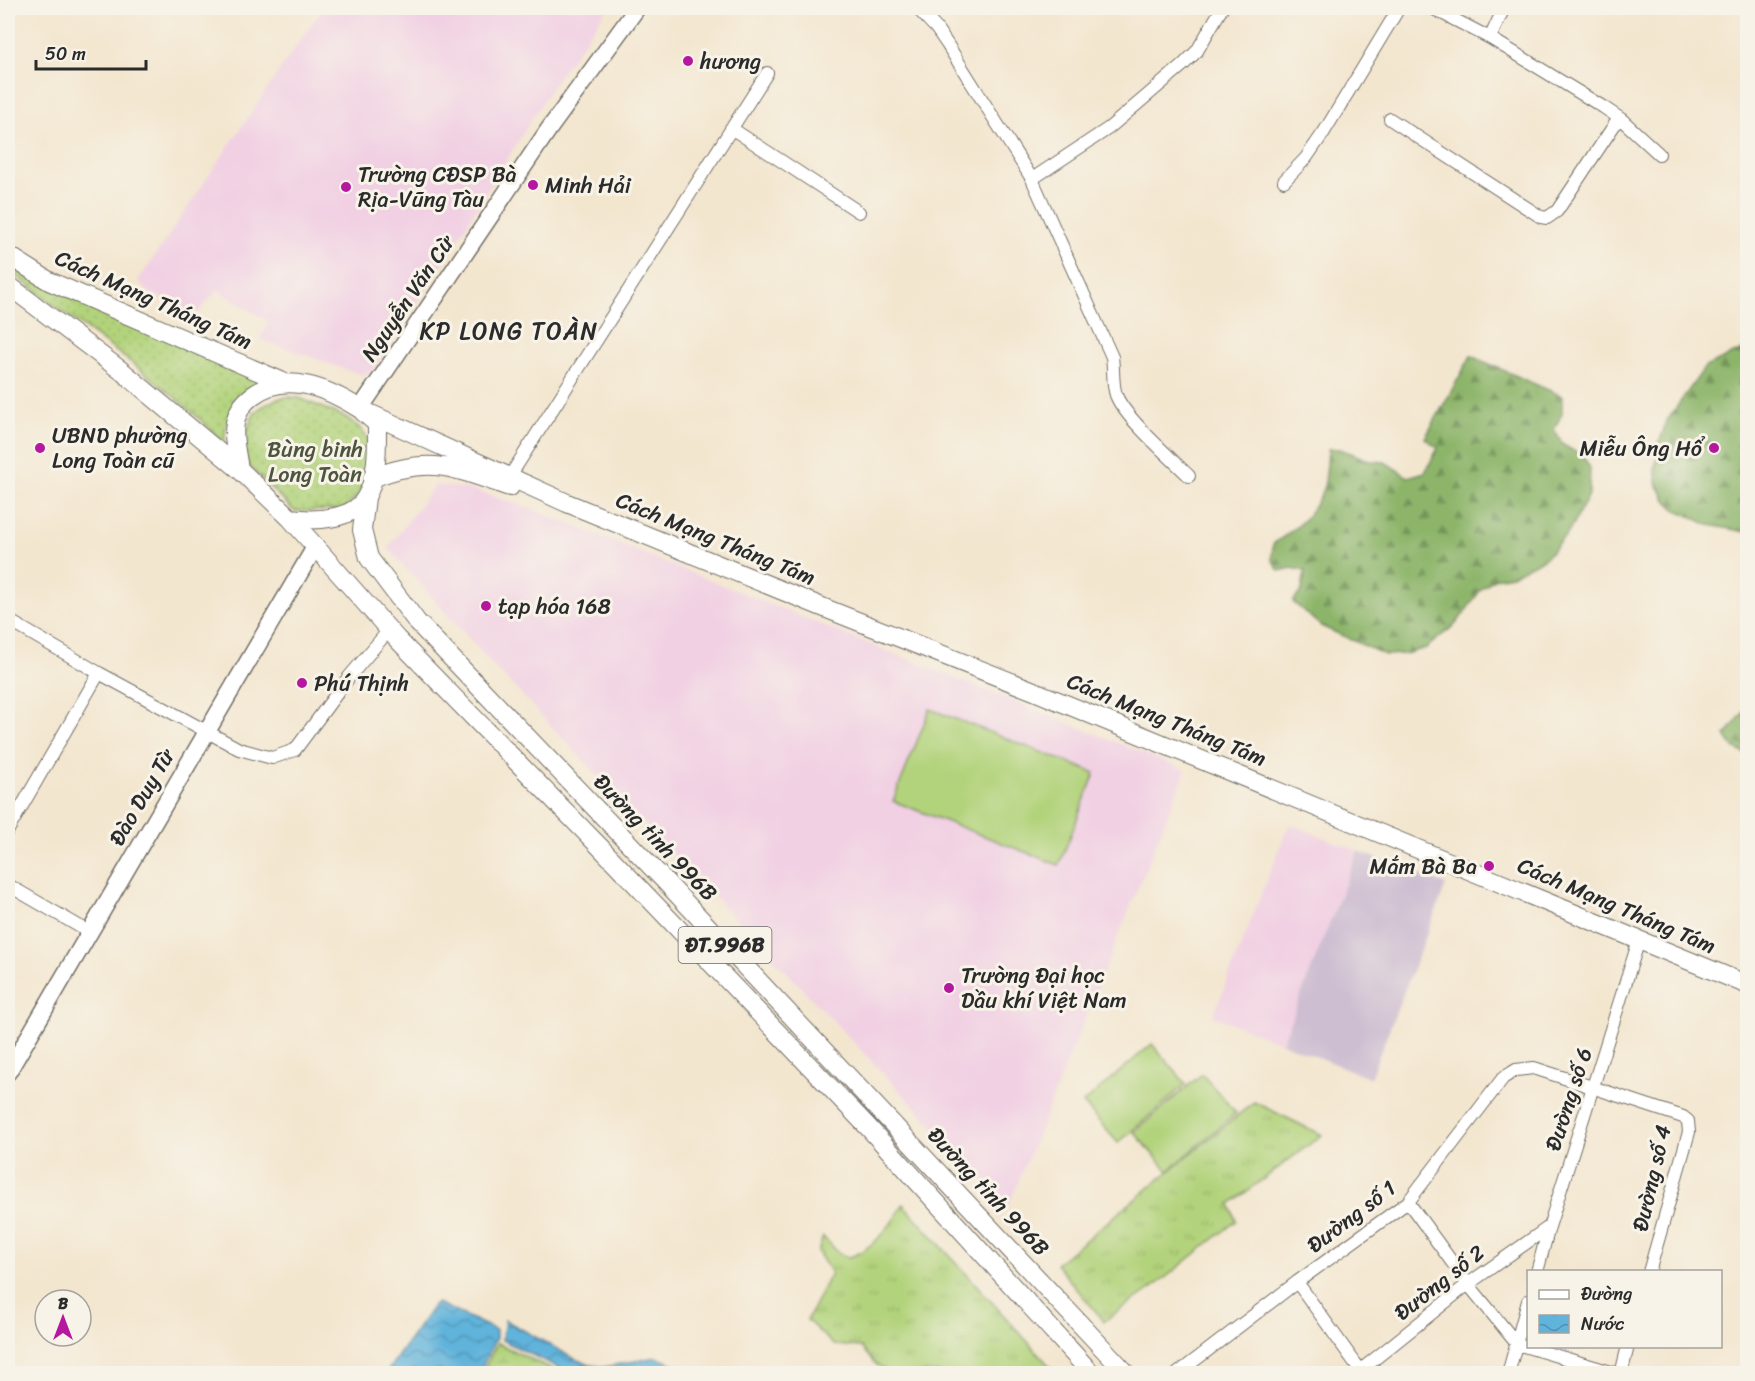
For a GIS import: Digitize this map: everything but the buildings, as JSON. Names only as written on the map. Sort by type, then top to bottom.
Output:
[{"type":"main road","name":"Cách Mạng Tháng Tám","points":[[8,255],[49,281],[283,382]]},
{"type":"main road","points":[[8,285],[123,372],[239,469],[290,518],[326,519],[345,514],[366,498],[376,462],[377,424],[337,394],[298,383],[283,382],[261,388],[240,409],[235,424],[239,469]]},
{"type":"main road","name":"Cách Mạng Tháng Tám","points":[[360,409],[567,503],[1056,700],[1748,985]]},
{"type":"main road","name":"Cách Mạng Tháng Tám","points":[[372,478],[410,466],[432,465],[456,469],[514,489],[567,503]]},
{"type":"main road","name":"Đường tỉnh 996B","points":[[366,498],[362,530],[369,558],[417,622],[885,1114],[1127,1374]]},
{"type":"main road","name":"Đường tỉnh 996B","points":[[290,518],[393,634],[868,1127],[1092,1374]]},
{"type":"main road","points":[[393,634],[417,622]]},
{"type":"main road","points":[[868,1127],[885,1114]]},
{"type":"street","name":"Nguyễn Văn Cừ","points":[[360,409],[549,129],[637,8]]},
{"type":"street","points":[[917,8],[947,44],[1032,180],[1112,357],[1116,397],[1143,430],[1189,476]]},
{"type":"street","points":[[1032,180],[1109,128],[1183,65],[1197,51],[1222,8]]},
{"type":"street","points":[[1284,181],[1306,158],[1324,132],[1399,8]]},
{"type":"street","points":[[1432,8],[1490,38],[1619,118],[1659,154]]},
{"type":"street","points":[[1490,38],[1504,8]]},
{"type":"street","points":[[510,476],[767,73]]},
{"type":"street","points":[[1390,119],[1541,217],[1547,218],[1557,211],[1619,118]]},
{"type":"street","points":[[732,128],[859,212]]},
{"type":"street","name":"Đào Duy Từ","points":[[8,1072],[315,547]]},
{"type":"street","points":[[8,620],[99,673],[207,729],[239,749],[272,758],[295,750],[349,677],[393,634]]},
{"type":"street","points":[[8,830],[99,673]]},
{"type":"street","points":[[8,885],[89,932]]},
{"type":"street","name":"Đường số 6","points":[[1538,1270],[1639,940]]},
{"type":"street","name":"Đường số 1","points":[[1177,1374],[1297,1282],[1408,1202],[1503,1078],[1516,1070],[1534,1068],[1594,1087]]},
{"type":"street","name":"Đường số 4","points":[[1594,1087],[1683,1117],[1688,1121],[1689,1132],[1650,1270]]},
{"type":"street","points":[[1408,1202],[1468,1284],[1517,1344],[1527,1347]]},
{"type":"street","name":"Đường số 2","points":[[1360,1372],[1468,1284],[1549,1227]]},
{"type":"street","points":[[1297,1282],[1360,1372]]},
{"type":"street","points":[[1508,1374],[1527,1305]]},
{"type":"street","points":[[1531,1348],[1620,1374],[1628,1348]]},
{"type":"shaded area","name":"Trường CĐSP Bà Rịa-Vũng Tàu","points":[[324,8],[608,8],[554,83],[448,255],[372,371],[362,375],[260,339],[269,322],[218,290],[195,315],[149,292],[138,281]]},
{"type":"shaded area","name":"Trường Đại học Dầu khí Việt Nam","points":[[435,485],[471,489],[539,512],[1186,770],[1009,1205],[491,663],[388,548]]},
{"type":"shaded area","points":[[1289,824],[1358,851],[1282,1043],[1213,1016]]},
{"type":"shaded area","points":[[1358,851],[1446,885],[1370,1078],[1282,1043]]},
{"type":"green space","points":[[8,261],[263,381],[226,425],[224,443],[146,374],[8,269]]},
{"type":"green space","name":"Miễu Ông Hổ","points":[[1747,348],[1747,532],[1709,525],[1675,509],[1658,486],[1655,468],[1666,422],[1705,367]]},
{"type":"green space","points":[[1471,356],[1562,396],[1562,413],[1554,430],[1563,445],[1583,456],[1590,468],[1589,495],[1568,533],[1545,558],[1512,575],[1495,578],[1481,589],[1457,623],[1426,648],[1405,654],[1385,655],[1321,626],[1293,602],[1302,590],[1305,571],[1292,568],[1279,571],[1272,559],[1273,544],[1297,527],[1316,504],[1324,486],[1328,449],[1340,449],[1371,461],[1385,462],[1408,477],[1425,472],[1438,448],[1425,438]]},
{"type":"green space","name":"Bùng binh Long Toàn","points":[[299,398],[347,418],[361,429],[367,438],[371,447],[368,483],[344,510],[294,511],[248,465],[244,450],[246,432],[254,414],[276,399]]},
{"type":"green space","points":[[1747,708],[1747,755],[1735,749],[1725,736]]},
{"type":"green space","points":[[930,709],[1095,773],[1059,865],[893,801]]},
{"type":"green space","points":[[1152,1044],[1186,1084],[1118,1143],[1083,1103]]},
{"type":"green space","points":[[1202,1074],[1236,1113],[1168,1171],[1134,1132]]},
{"type":"green space","points":[[1254,1102],[1322,1135],[1230,1204],[1236,1221],[1160,1282],[1104,1321],[1056,1264]]},
{"type":"green space","points":[[903,1204],[1056,1373],[890,1373],[874,1363],[861,1347],[834,1345],[807,1320],[831,1273],[818,1252],[823,1237],[840,1254],[848,1258],[873,1243],[893,1221]]},
{"type":"green space","points":[[497,1343],[560,1373],[482,1373]]},
{"type":"water","points":[[437,1303],[496,1330],[496,1338],[479,1373],[386,1373],[433,1306]]},
{"type":"water","points":[[505,1320],[590,1365],[604,1367],[656,1357],[688,1370],[686,1374],[569,1373],[502,1340]]},
{"type":"place","name":"hương","points":[[688,61]]},
{"type":"place","name":"Minh Hải","points":[[533,185]]},
{"type":"place","name":"Trường CĐSP Bà Rịa-Vũng Tàu","points":[[346,187]]},
{"type":"place","name":"UBND phường Long Toàn cũ","points":[[40,448]]},
{"type":"place","name":"Miễu Ông Hổ","points":[[1714,448]]},
{"type":"place","name":"tạp hóa 168","points":[[486,606]]},
{"type":"place","name":"Phú Thịnh","points":[[302,683]]},
{"type":"place","name":"Mắm Bà Ba","points":[[1489,866]]},
{"type":"place","name":"Trường Đại học Dầu khí Việt Nam","points":[[949,988]]},
{"type":"district","name":"KP LONG TOÀN","points":[[509,331]]}]
